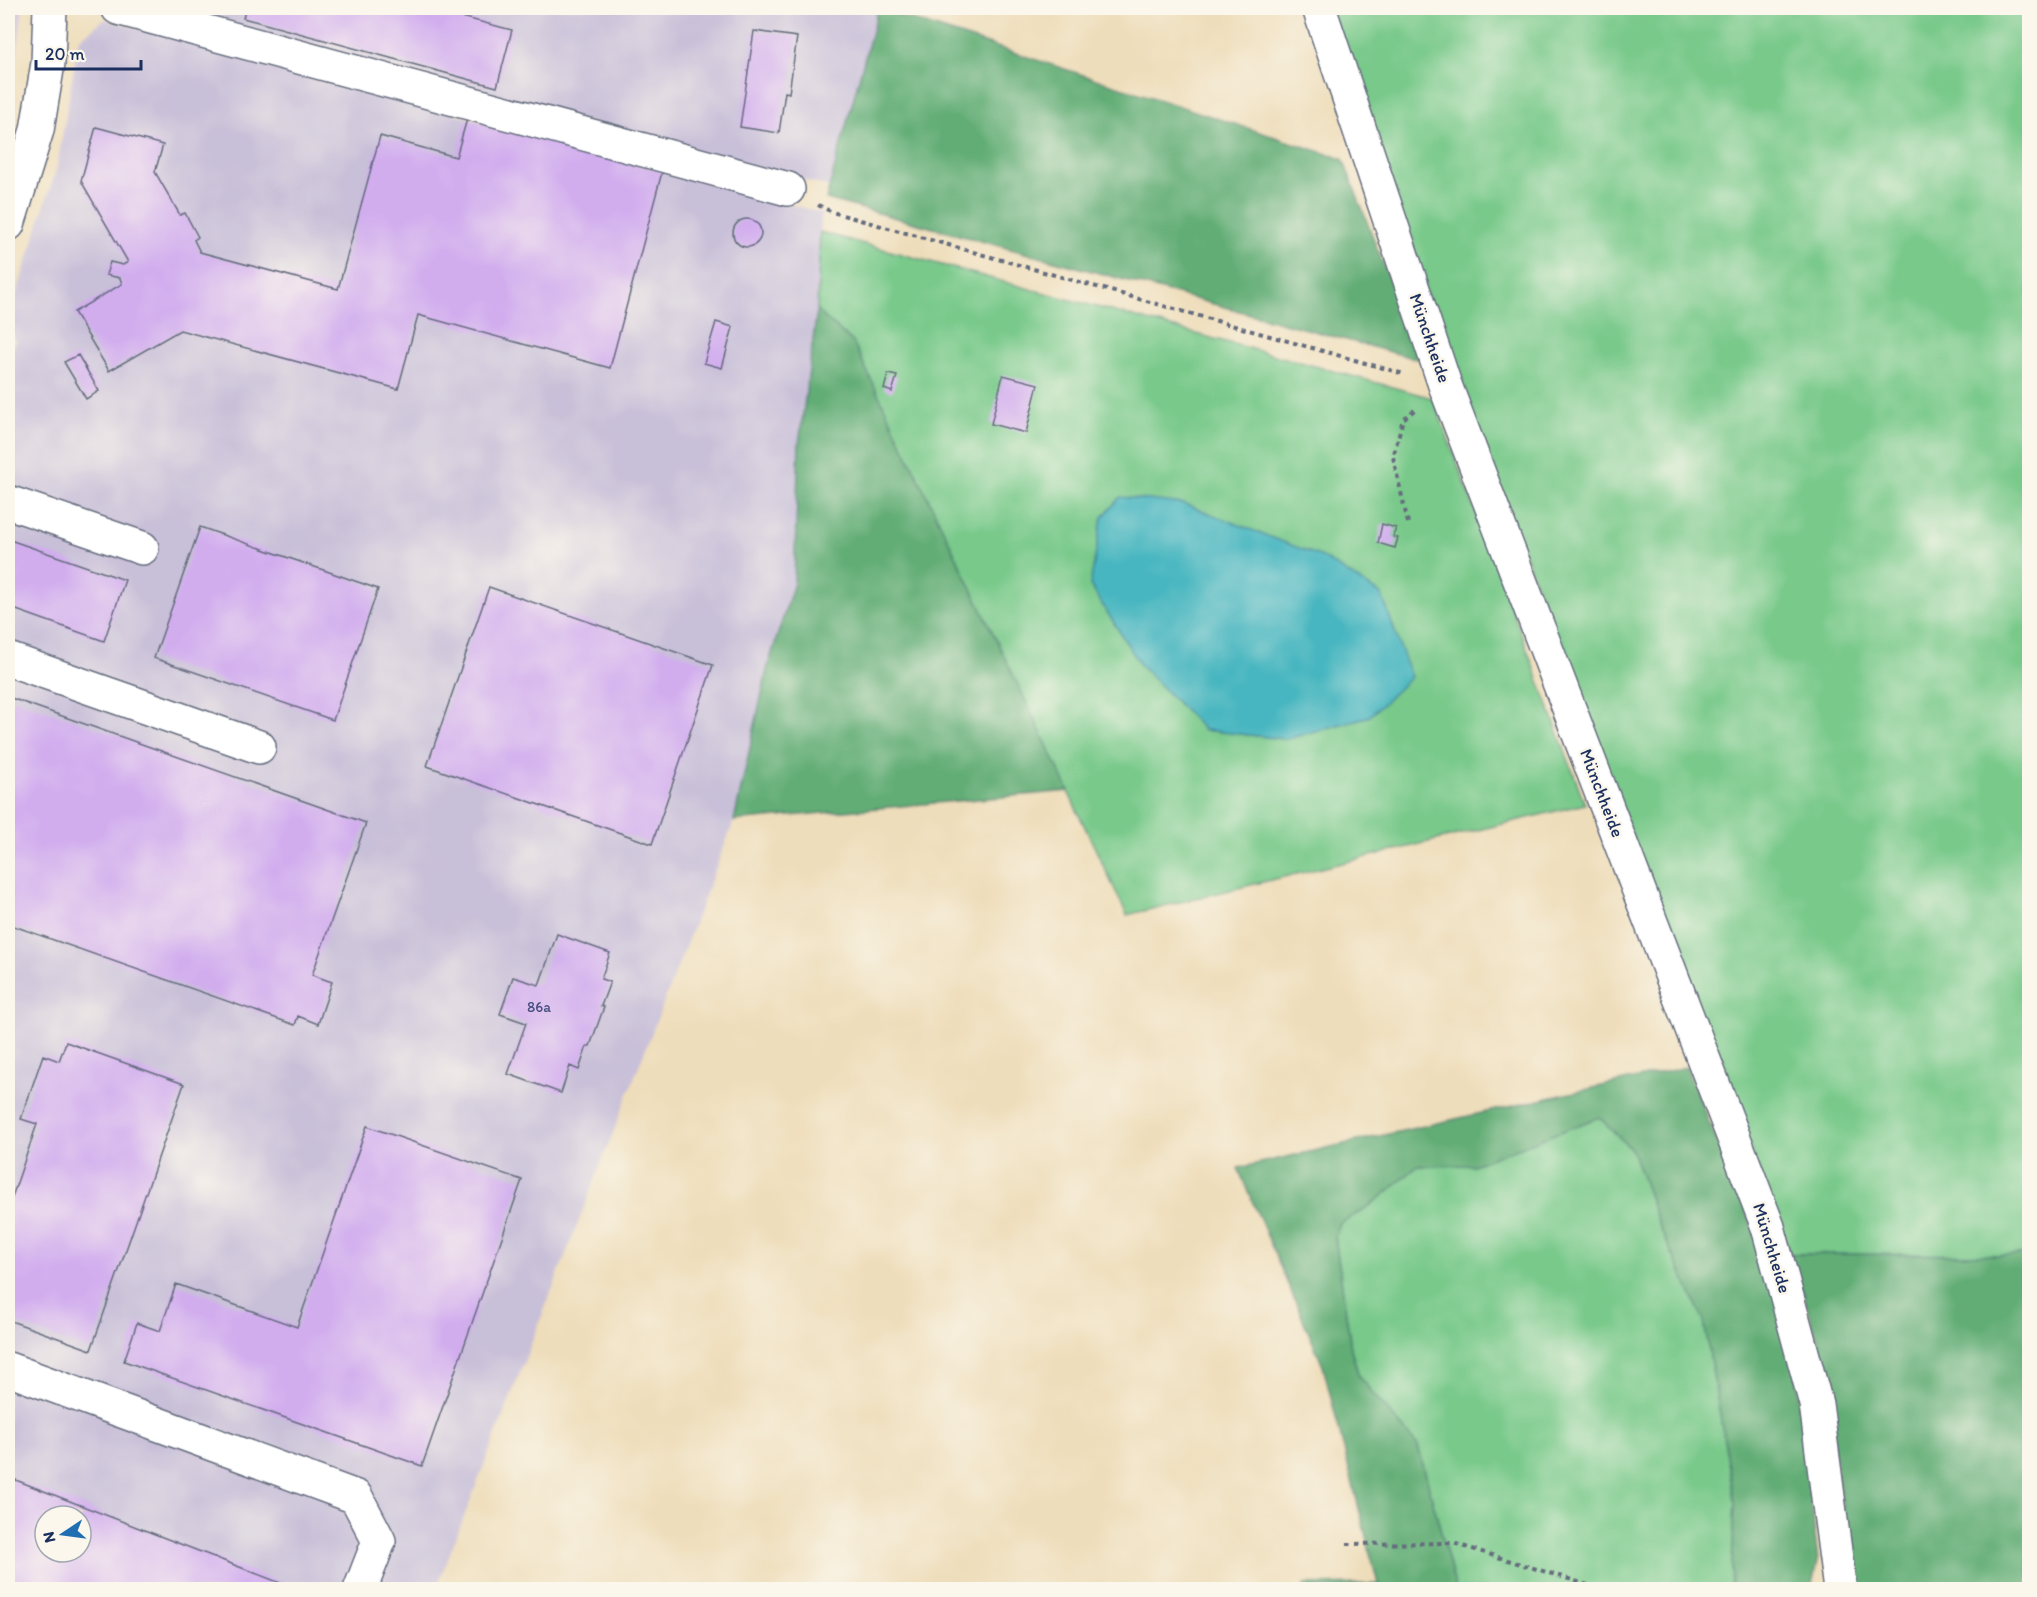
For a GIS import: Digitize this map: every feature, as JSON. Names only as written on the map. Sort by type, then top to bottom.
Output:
[{"type":"street","points":[[8,224],[37,130],[48,63],[50,8]]},
{"type":"street","points":[[118,8],[788,189]]},
{"type":"street","name":"Münchheide","points":[[1319,8],[1445,385],[1768,1227],[1816,1404],[1840,1590]]},
{"type":"street","points":[[8,502],[142,548]]},
{"type":"street","points":[[8,658],[259,747]]},
{"type":"street","points":[[8,1369],[356,1497],[379,1541],[360,1590]]},
{"type":"path","points":[[788,189],[832,212],[1445,385]]},
{"type":"path","points":[[1408,523],[1392,457],[1403,418],[1445,385]]},
{"type":"path","points":[[1347,1544],[1453,1543],[1604,1590]]},
{"type":"shaded area","points":[[8,8],[22,8],[22,16],[8,113]]},
{"type":"shaded area","points":[[169,8],[876,8],[876,17],[829,187]]},
{"type":"shaded area","points":[[105,19],[822,213],[817,311],[799,444],[794,583],[768,666],[734,821],[436,1589],[8,1589],[8,363],[15,341],[8,320],[57,167],[79,39]]},
{"type":"green space","points":[[876,8],[1343,159],[1420,360],[826,199],[876,17]]},
{"type":"green space","points":[[1330,8],[2029,8],[2029,1255],[1790,1254],[1370,147]]},
{"type":"green space","points":[[820,232],[1433,398],[1585,804],[1127,915],[853,342],[817,311]],"holes":[[[1370,716],[1286,739],[1204,730]]]},
{"type":"green space","points":[[817,311],[853,342],[1069,791],[734,821],[768,666],[794,583],[799,444]]},
{"type":"green space","points":[[1686,1067],[1753,1228],[1793,1346],[1818,1561],[1812,1589],[1731,1589],[1735,1503],[1704,1321],[1661,1230],[1632,1150],[1599,1117],[1473,1165],[1418,1166],[1371,1205],[1340,1224],[1335,1237],[1351,1349],[1359,1377],[1418,1446],[1456,1589],[1305,1589],[1304,1585],[1378,1584],[1323,1366],[1238,1168]]},
{"type":"green space","points":[[1599,1117],[1632,1150],[1661,1230],[1704,1321],[1735,1503],[1731,1589],[1456,1589],[1418,1446],[1359,1377],[1351,1349],[1335,1236],[1340,1224],[1371,1205],[1418,1166],[1473,1165]]},
{"type":"green space","points":[[1790,1254],[2029,1255],[2029,1589],[1854,1589],[1818,1342]]},
{"type":"water","points":[[1120,497],[1185,504],[1322,557],[1382,595],[1411,677],[1370,716],[1286,739],[1204,730],[1141,666],[1090,585],[1102,518]]},
{"type":"building","points":[[171,8],[210,8],[206,19]]},
{"type":"building","points":[[246,8],[427,8],[512,30],[497,87],[243,18]]},
{"type":"building","points":[[967,8],[999,8],[998,13]]},
{"type":"building","points":[[754,31],[797,37],[789,93],[785,92],[779,133],[740,127]]},
{"type":"building","points":[[467,119],[662,172],[610,368],[418,315],[398,389],[180,330],[109,371],[74,312],[122,284],[120,278],[106,275],[110,262],[123,265],[128,262],[81,181],[96,127],[163,145],[155,172],[180,215],[185,213],[198,237],[194,240],[200,252],[338,289],[380,136],[456,157]]},
{"type":"building","points":[[747,219],[757,223],[761,233],[757,243],[747,247],[737,243],[733,233],[737,223]]},
{"type":"building","points":[[716,322],[733,327],[722,368],[704,363]]},
{"type":"building","points":[[78,355],[99,391],[86,399],[64,362]]},
{"type":"building","points":[[888,374],[897,376],[892,392],[884,389]]},
{"type":"building","points":[[1003,375],[1038,384],[1026,433],[991,424]]},
{"type":"building","points":[[1382,524],[1396,528],[1393,537],[1398,538],[1395,548],[1378,543]]},
{"type":"building","points":[[200,527],[378,589],[333,720],[154,658]]},
{"type":"building","points":[[10,540],[125,580],[104,641],[8,607]]},
{"type":"building","points":[[489,587],[713,665],[652,844],[427,766]]},
{"type":"building","points":[[8,697],[366,823],[312,975],[332,982],[318,1024],[298,1016],[295,1025],[8,924]]},
{"type":"building","points":[[557,934],[610,953],[601,979],[610,982],[601,1006],[604,1007],[579,1070],[570,1066],[561,1093],[508,1074],[526,1023],[500,1014],[513,977],[539,985]]},
{"type":"building","points":[[66,1042],[184,1084],[91,1350],[8,1320],[8,1209],[37,1124],[21,1119],[43,1055],[59,1061]]},
{"type":"building","points":[[367,1126],[522,1180],[422,1466],[124,1361],[137,1323],[160,1331],[176,1284],[297,1327]]},
{"type":"building","points":[[8,1477],[77,1504],[33,1504],[33,1564],[93,1564],[93,1510],[296,1590],[8,1590]]},
{"type":"waterway","points":[[2024,8],[2030,11]]}]
